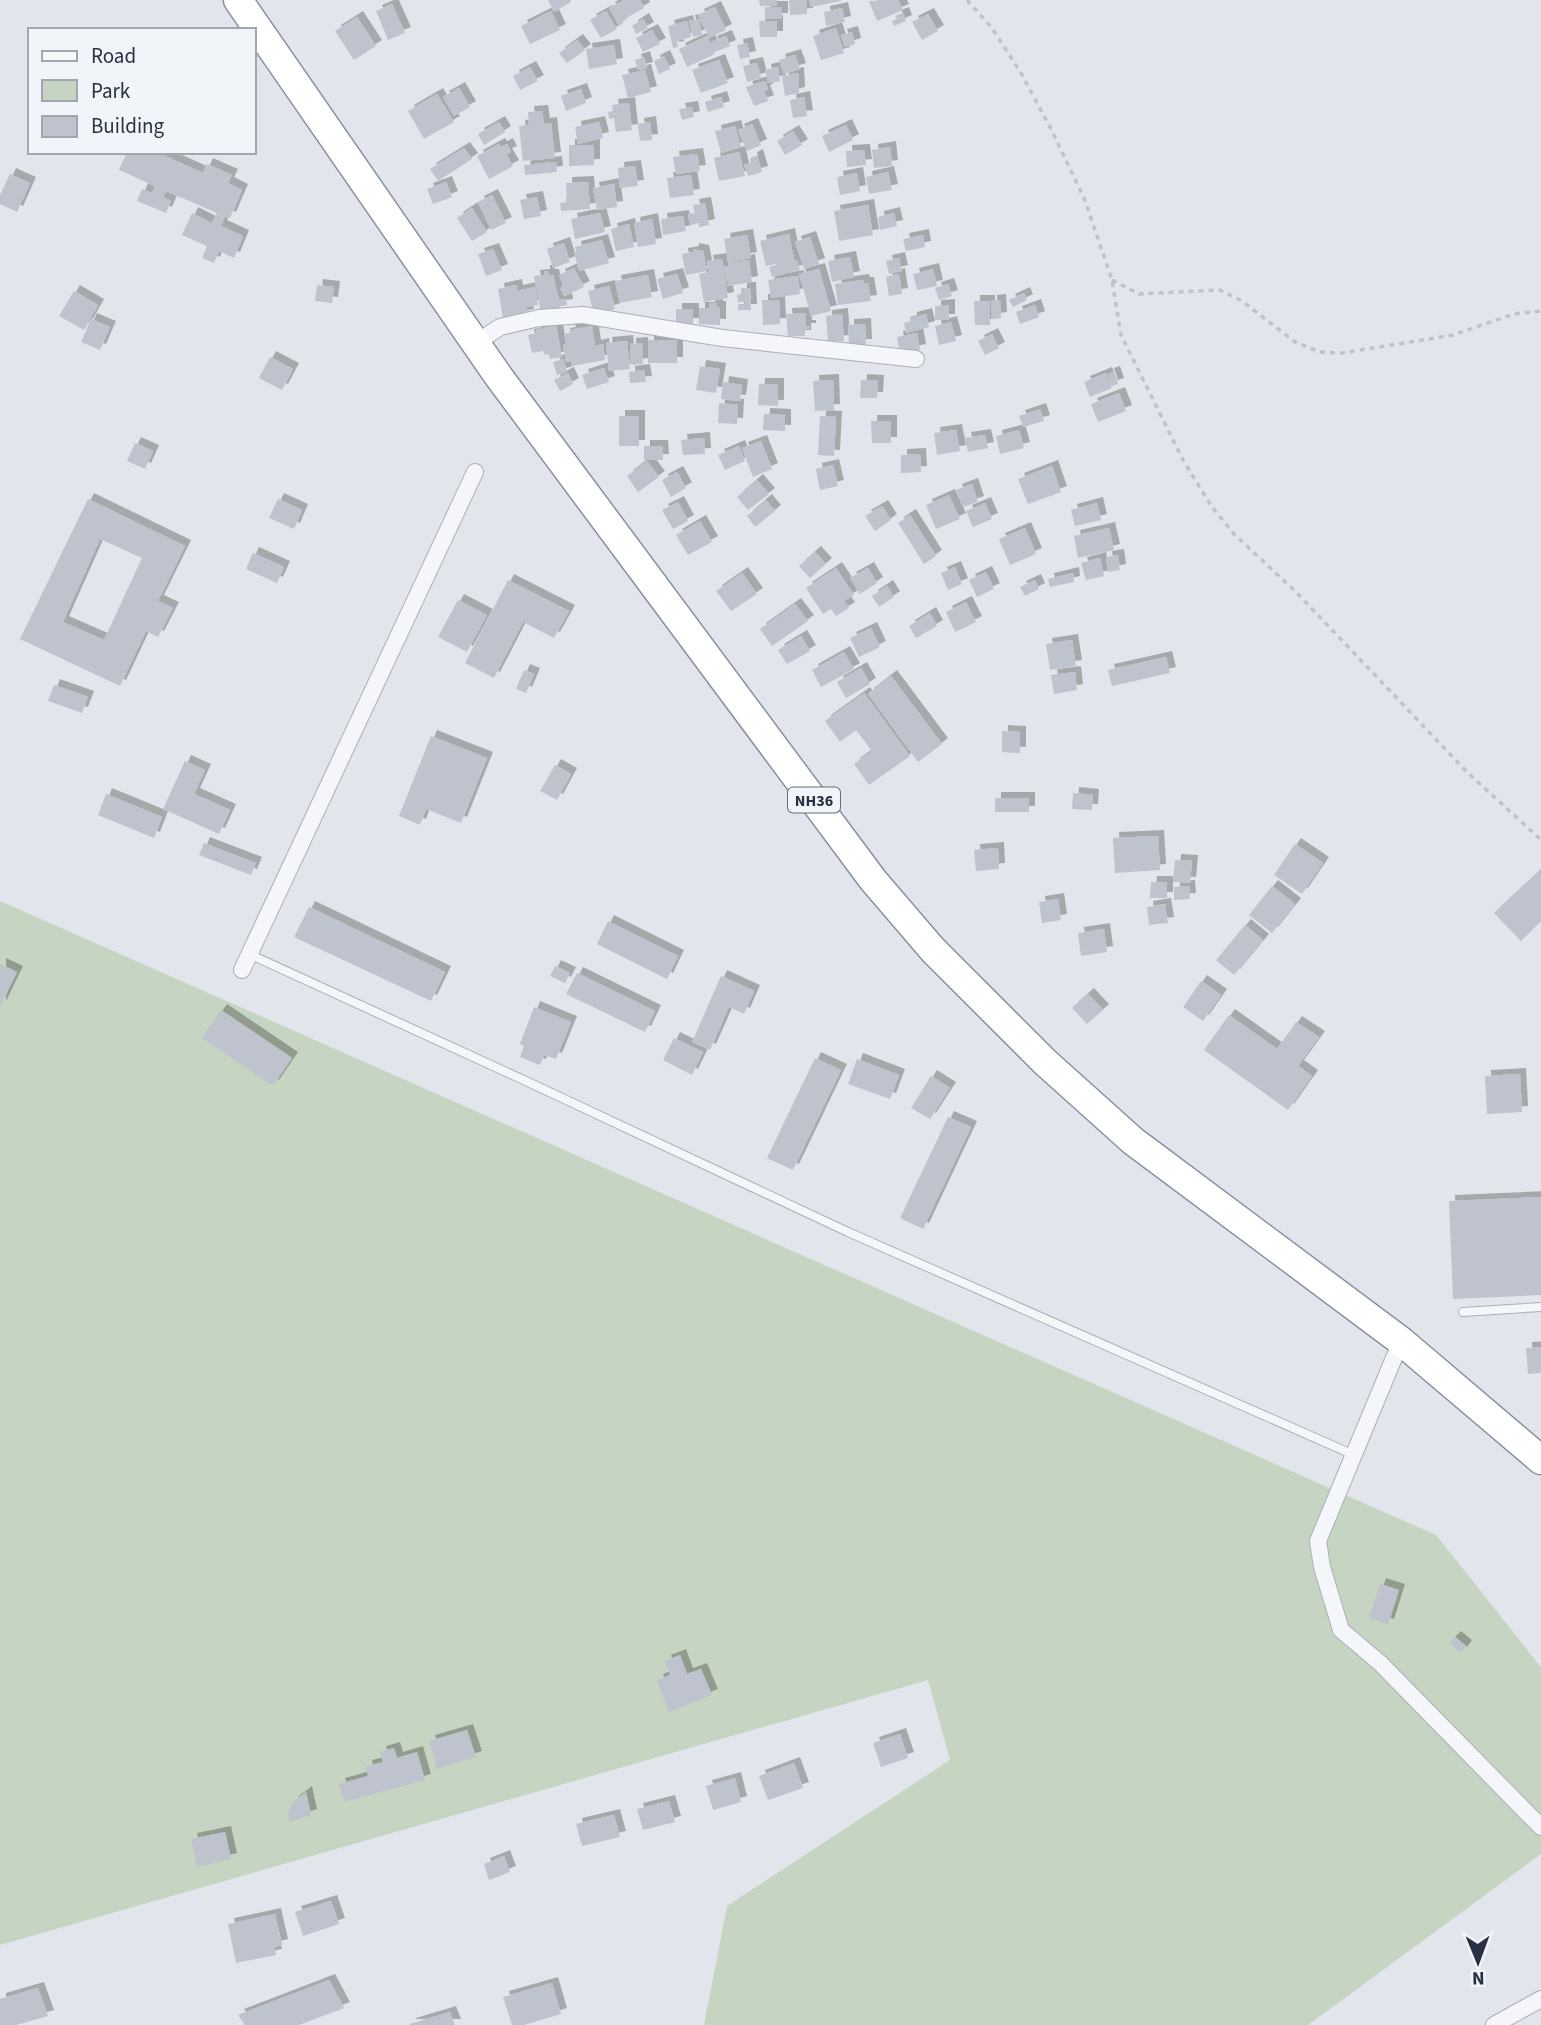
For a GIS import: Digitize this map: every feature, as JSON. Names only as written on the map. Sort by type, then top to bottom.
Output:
[{"type":"highway","name":"NH36","points":[[238,0],[476,343],[873,880],[933,950],[1045,1062],[1133,1141],[1401,1341],[1541,1460]]},
{"type":"street","points":[[476,343],[500,327],[539,318],[583,315],[722,338],[916,359]]},
{"type":"street","points":[[242,970],[475,472]]},
{"type":"street","points":[[1401,1341],[1318,1541],[1322,1567],[1341,1630],[1380,1663],[1541,1827]]},
{"type":"street","points":[[1494,2025],[1541,1999]]},
{"type":"lane","points":[[249,954],[848,1232],[1354,1455]]},
{"type":"lane","points":[[1463,1312],[1541,1307]]},
{"type":"path","points":[[967,0],[999,39],[1051,129],[1084,198],[1112,280],[1121,335],[1184,462],[1212,507],[1234,534],[1297,593],[1468,772],[1541,840]]},
{"type":"path","points":[[1112,280],[1139,294],[1220,290],[1242,301],[1295,342],[1320,352],[1342,353],[1441,337],[1514,314],[1541,311]]},
{"type":"green space","points":[[0,901],[1436,1535],[1541,1667],[1541,1854],[1308,2025],[704,2025],[727,1906],[950,1760],[928,1680],[0,1945]]},
{"type":"building","points":[[548,0],[570,0],[571,2],[554,12]]},
{"type":"building","points":[[624,0],[640,0],[644,8],[619,26],[609,8]]},
{"type":"building","points":[[759,0],[777,0],[777,6],[760,6]]},
{"type":"building","points":[[789,0],[807,0],[807,14],[790,15]]},
{"type":"building","points":[[809,0],[841,0],[841,1],[811,7]]},
{"type":"building","points":[[898,0],[903,10],[877,21],[869,1]]},
{"type":"building","points":[[392,4],[405,33],[388,40],[376,11]]},
{"type":"building","points":[[715,7],[726,30],[709,38],[698,15]]},
{"type":"building","points":[[765,7],[782,7],[782,19],[765,19]]},
{"type":"building","points":[[842,8],[845,22],[826,26],[824,12]]},
{"type":"building","points":[[551,11],[560,30],[530,44],[521,26]]},
{"type":"building","points":[[606,11],[617,29],[601,38],[590,20]]},
{"type":"building","points":[[903,13],[906,21],[894,26],[892,21],[897,19],[895,16]]},
{"type":"building","points":[[928,14],[938,31],[922,40],[912,22]]},
{"type":"building","points":[[357,17],[376,46],[354,60],[335,31]]},
{"type":"building","points":[[643,19],[648,28],[636,34],[632,26]]},
{"type":"building","points":[[699,19],[702,35],[693,37],[689,21]]},
{"type":"building","points":[[687,21],[691,37],[677,41],[678,47],[673,48],[668,26]]},
{"type":"building","points":[[759,21],[777,21],[777,37],[760,37]]},
{"type":"building","points":[[836,28],[844,53],[821,60],[813,36]]},
{"type":"building","points":[[652,30],[660,44],[643,52],[636,38]]},
{"type":"building","points":[[852,32],[855,44],[845,47],[841,35]]},
{"type":"building","points":[[707,36],[715,54],[687,67],[679,49]]},
{"type":"building","points":[[726,36],[730,46],[715,52],[711,42]]},
{"type":"building","points":[[577,40],[585,50],[567,63],[559,53]]},
{"type":"building","points":[[747,43],[750,57],[740,59],[737,45]]},
{"type":"building","points":[[614,45],[617,64],[589,69],[586,49]]},
{"type":"building","points":[[795,55],[800,69],[784,74],[779,60]]},
{"type":"building","points":[[664,56],[670,69],[659,74],[654,61]]},
{"type":"building","points":[[644,57],[647,68],[638,70],[635,60]]},
{"type":"building","points":[[719,60],[728,83],[701,93],[692,70]]},
{"type":"building","points":[[757,63],[761,78],[747,82],[743,66]]},
{"type":"building","points":[[530,67],[538,81],[520,90],[513,76]]},
{"type":"building","points":[[778,67],[780,81],[768,83],[765,70]]},
{"type":"building","points":[[645,70],[651,92],[628,98],[622,75]]},
{"type":"building","points":[[798,73],[799,93],[785,96],[782,76]]},
{"type":"building","points":[[765,81],[768,89],[764,91],[768,101],[754,106],[746,87]]},
{"type":"building","points":[[459,88],[470,107],[454,116],[443,97]]},
{"type":"building","points":[[581,89],[586,103],[566,111],[561,96]]},
{"type":"building","points":[[437,94],[454,122],[424,139],[408,111]]},
{"type":"building","points":[[721,97],[724,107],[708,112],[705,102]]},
{"type":"building","points":[[804,97],[807,116],[793,118],[790,100]]},
{"type":"building","points":[[629,103],[632,130],[616,132],[614,118],[609,119],[608,112],[613,111],[612,105]]},
{"type":"building","points":[[692,107],[694,117],[682,120],[679,109]]},
{"type":"building","points":[[542,111],[544,124],[551,123],[555,158],[523,161],[519,126],[529,125],[528,112]]},
{"type":"building","points":[[499,122],[505,132],[484,145],[478,134]]},
{"type":"building","points":[[599,122],[603,138],[578,144],[575,127]]},
{"type":"building","points":[[650,122],[652,140],[640,141],[638,124]]},
{"type":"building","points":[[752,124],[761,145],[747,151],[738,130]]},
{"type":"building","points":[[846,125],[853,140],[829,152],[822,136]]},
{"type":"building","points":[[735,126],[741,147],[721,153],[715,131]]},
{"type":"building","points":[[793,131],[802,145],[785,155],[777,141]]},
{"type":"building","points":[[499,144],[501,147],[507,144],[511,152],[506,154],[513,166],[489,179],[477,156]]},
{"type":"building","points":[[569,145],[594,145],[594,165],[569,166]]},
{"type":"building","points":[[890,147],[892,166],[874,168],[872,150]]},
{"type":"building","points":[[464,148],[472,159],[438,181],[430,169]]},
{"type":"building","points":[[864,150],[866,165],[847,167],[846,151]]},
{"type":"building","points":[[739,152],[745,176],[719,181],[714,158]]},
{"type":"building","points":[[126,154],[160,154],[203,173],[207,164],[232,175],[228,183],[242,190],[230,218],[225,216],[221,226],[243,236],[234,258],[219,251],[214,263],[202,258],[207,246],[182,235],[192,213],[212,223],[217,213],[166,191],[163,197],[171,201],[166,213],[137,201],[142,189],[152,193],[155,186],[119,170]]},
{"type":"building","points":[[697,154],[700,171],[676,174],[673,157]]},
{"type":"building","points":[[757,155],[762,172],[748,176],[744,165],[752,162],[751,158]]},
{"type":"building","points":[[556,162],[557,172],[525,175],[524,165]]},
{"type":"building","points":[[635,166],[638,186],[620,188],[618,168]]},
{"type":"building","points":[[888,172],[892,190],[869,194],[866,177]]},
{"type":"building","points":[[857,173],[860,191],[840,195],[837,177]]},
{"type":"building","points":[[10,174],[30,183],[17,212],[0,204],[0,195]]},
{"type":"building","points":[[691,175],[694,195],[670,198],[667,178]]},
{"type":"building","points":[[446,182],[452,197],[433,204],[427,189]]},
{"type":"building","points":[[588,182],[590,209],[561,211],[560,203],[567,202],[566,183]]},
{"type":"building","points":[[614,184],[617,207],[597,210],[593,188]]},
{"type":"building","points":[[492,195],[506,223],[491,230],[478,202]]},
{"type":"building","points":[[537,197],[541,216],[524,219],[520,200]]},
{"type":"building","points":[[705,203],[709,225],[690,225],[688,214],[695,213],[693,205]]},
{"type":"building","points":[[868,205],[873,235],[839,241],[834,211]]},
{"type":"building","points":[[472,208],[487,232],[472,241],[457,218]]},
{"type":"building","points":[[600,213],[605,232],[575,239],[571,219]]},
{"type":"building","points":[[894,213],[897,226],[880,230],[878,217]]},
{"type":"building","points":[[683,216],[686,231],[663,235],[661,219]]},
{"type":"building","points":[[652,219],[656,244],[638,247],[634,223]]},
{"type":"building","points":[[629,224],[634,247],[616,251],[611,229]]},
{"type":"building","points":[[789,234],[794,260],[797,260],[800,270],[772,277],[769,267],[790,261],[766,266],[760,241]]},
{"type":"building","points":[[747,235],[751,258],[728,262],[724,239]]},
{"type":"building","points":[[923,235],[925,247],[906,251],[903,239]]},
{"type":"building","points":[[810,237],[819,264],[804,269],[795,242]]},
{"type":"building","points":[[602,240],[609,263],[579,271],[575,247]]},
{"type":"building","points":[[564,243],[570,262],[553,268],[547,249]]},
{"type":"building","points":[[493,249],[502,270],[486,276],[478,254]]},
{"type":"building","points":[[693,249],[703,251],[707,271],[686,275],[682,254],[693,252]]},
{"type":"building","points":[[850,257],[854,277],[832,282],[828,261]]},
{"type":"building","points":[[899,258],[902,271],[889,274],[886,261]]},
{"type":"building","points":[[722,259],[728,298],[704,302],[699,274],[709,272],[707,261]]},
{"type":"building","points":[[749,260],[752,282],[728,286],[724,267],[728,266],[728,263]]},
{"type":"building","points":[[574,268],[584,287],[564,296],[560,288],[564,286],[559,275]]},
{"type":"building","points":[[819,269],[831,311],[811,316],[799,274]]},
{"type":"building","points":[[933,269],[937,286],[917,290],[913,274]]},
{"type":"building","points":[[544,271],[553,275],[559,300],[566,299],[567,305],[560,306],[561,311],[541,314],[534,276],[544,275]]},
{"type":"building","points":[[677,274],[683,293],[663,299],[657,279]]},
{"type":"building","points":[[899,274],[902,294],[889,296],[886,277]]},
{"type":"building","points":[[648,275],[652,297],[620,303],[615,281]]},
{"type":"building","points":[[798,276],[800,294],[771,298],[768,280]]},
{"type":"building","points":[[863,280],[868,283],[871,301],[838,305],[835,284]]},
{"type":"building","points":[[948,284],[952,296],[939,300],[935,288]]},
{"type":"building","points":[[317,285],[334,287],[332,303],[315,301]]},
{"type":"building","points":[[516,285],[517,291],[535,287],[538,305],[526,307],[528,315],[503,319],[498,289]]},
{"type":"building","points":[[609,286],[615,309],[594,315],[588,291]]},
{"type":"building","points":[[741,288],[750,288],[751,310],[738,310],[738,304],[745,304],[738,302],[737,295],[741,294]]},
{"type":"building","points":[[74,291],[98,305],[84,330],[59,316]]},
{"type":"building","points":[[1024,293],[1027,300],[1013,307],[1009,300]]},
{"type":"building","points":[[762,300],[779,300],[780,324],[763,325]]},
{"type":"building","points":[[1000,300],[1001,318],[992,319],[991,301]]},
{"type":"building","points":[[974,301],[989,301],[990,325],[975,325]]},
{"type":"building","points":[[709,303],[717,303],[717,307],[720,307],[720,325],[699,324],[699,308],[709,308]]},
{"type":"building","points":[[949,305],[949,320],[935,320],[935,306]]},
{"type":"building","points":[[1035,305],[1039,317],[1020,324],[1016,312]]},
{"type":"building","points":[[676,309],[693,309],[693,324],[676,324]]},
{"type":"building","points":[[805,313],[806,326],[810,326],[810,329],[805,329],[805,336],[788,336],[786,314]]},
{"type":"building","points":[[842,314],[844,341],[828,342],[826,316]]},
{"type":"building","points":[[926,314],[929,327],[906,333],[904,323]]},
{"type":"building","points":[[91,319],[110,327],[100,350],[81,342]]},
{"type":"building","points":[[951,322],[956,341],[939,345],[935,326]]},
{"type":"building","points":[[865,324],[866,345],[849,345],[848,325]]},
{"type":"building","points":[[556,325],[562,357],[550,359],[549,354],[545,355],[543,351],[532,353],[528,335]]},
{"type":"building","points":[[592,326],[595,346],[603,344],[605,360],[572,366],[571,361],[566,362],[564,334],[570,333],[569,330]]},
{"type":"building","points":[[917,333],[920,350],[900,354],[897,337]]},
{"type":"building","points":[[992,334],[999,348],[985,355],[978,341]]},
{"type":"building","points":[[648,340],[677,340],[677,363],[648,363]]},
{"type":"building","points":[[627,341],[630,369],[609,371],[606,343]]},
{"type":"building","points":[[642,343],[643,364],[631,365],[630,344]]},
{"type":"building","points":[[270,357],[293,369],[282,390],[259,378]]},
{"type":"building","points":[[563,359],[567,372],[557,375],[553,362]]},
{"type":"building","points":[[700,366],[720,369],[716,393],[696,390]]},
{"type":"building","points":[[604,368],[609,382],[587,389],[582,375]]},
{"type":"building","points":[[644,370],[646,382],[630,383],[629,372]]},
{"type":"building","points":[[1114,372],[1118,384],[1112,386],[1108,374]]},
{"type":"building","points":[[568,373],[573,384],[560,391],[554,380]]},
{"type":"building","points":[[1106,373],[1112,388],[1090,397],[1084,382]]},
{"type":"building","points":[[833,380],[834,410],[815,411],[813,381]]},
{"type":"building","points":[[861,380],[878,381],[877,398],[860,398]]},
{"type":"building","points":[[723,382],[742,385],[740,401],[721,399]]},
{"type":"building","points":[[759,384],[778,384],[778,406],[758,405]]},
{"type":"building","points":[[1119,393],[1126,411],[1098,422],[1091,404]]},
{"type":"building","points":[[719,403],[738,405],[737,424],[718,423]]},
{"type":"building","points":[[1040,409],[1044,421],[1023,427],[1019,416]]},
{"type":"building","points":[[764,414],[785,415],[785,431],[763,430]]},
{"type":"building","points":[[619,416],[639,416],[639,446],[619,446]]},
{"type":"building","points":[[820,416],[836,417],[834,456],[818,455]]},
{"type":"building","points":[[871,421],[891,421],[891,443],[872,443]]},
{"type":"building","points":[[956,430],[960,451],[937,455],[934,433]]},
{"type":"building","points":[[1019,430],[1024,448],[1000,454],[996,436]]},
{"type":"building","points":[[985,435],[988,448],[968,452],[965,438]]},
{"type":"building","points":[[704,438],[705,454],[683,455],[681,440]]},
{"type":"building","points":[[761,441],[772,469],[753,477],[742,448]]},
{"type":"building","points":[[135,443],[153,451],[145,469],[127,461]]},
{"type":"building","points":[[644,446],[662,446],[663,460],[644,460]]},
{"type":"building","points":[[739,446],[745,461],[725,470],[718,455]]},
{"type":"building","points":[[920,454],[921,472],[901,473],[901,455]]},
{"type":"building","points":[[647,461],[659,477],[638,492],[627,476]]},
{"type":"building","points":[[833,465],[838,486],[820,490],[816,469]]},
{"type":"building","points":[[1052,466],[1061,492],[1028,504],[1018,479]]},
{"type":"building","points":[[677,472],[686,488],[671,497],[662,480]]},
{"type":"building","points":[[757,480],[769,494],[748,510],[737,497]]},
{"type":"building","points":[[972,484],[978,502],[963,507],[956,490]]},
{"type":"building","points":[[949,495],[960,519],[936,529],[926,505]]},
{"type":"building","points":[[88,499],[185,546],[158,601],[173,608],[158,637],[146,631],[120,686],[20,639]],"holes":[[[100,539],[142,558],[104,640],[63,622]]]},
{"type":"building","points":[[278,499],[302,510],[294,529],[269,518]]},
{"type":"building","points":[[766,500],[775,511],[755,527],[747,516]]},
{"type":"building","points":[[678,502],[688,521],[673,529],[662,510]]},
{"type":"building","points":[[985,503],[992,519],[973,527],[966,511]]},
{"type":"building","points":[[1097,503],[1101,520],[1075,526],[1071,510]]},
{"type":"building","points":[[882,506],[891,520],[875,531],[865,516]]},
{"type":"building","points":[[910,515],[936,556],[924,564],[898,523]]},
{"type":"building","points":[[700,521],[712,542],[688,555],[676,535]]},
{"type":"building","points":[[1025,528],[1036,554],[1010,565],[999,539]]},
{"type":"building","points":[[1109,528],[1114,550],[1078,558],[1074,536]]},
{"type":"building","points":[[815,552],[826,564],[810,578],[799,566]]},
{"type":"building","points":[[253,553],[284,567],[277,583],[246,569]]},
{"type":"building","points":[[1118,555],[1120,570],[1108,572],[1106,557]]},
{"type":"building","points":[[1100,558],[1104,576],[1086,580],[1081,563]]},
{"type":"building","points":[[955,567],[962,584],[948,590],[941,573]]},
{"type":"building","points":[[836,568],[854,595],[844,601],[849,608],[836,616],[831,609],[823,614],[806,588]]},
{"type":"building","points":[[868,568],[877,583],[860,594],[850,578]]},
{"type":"building","points":[[986,572],[994,589],[977,597],[969,580]]},
{"type":"building","points":[[742,573],[757,594],[731,611],[716,591]]},
{"type":"building","points":[[1073,573],[1074,582],[1050,587],[1048,579]]},
{"type":"building","points":[[508,580],[569,611],[554,638],[523,622],[494,678],[465,663]]},
{"type":"building","points":[[1035,580],[1039,589],[1025,596],[1020,587]]},
{"type":"building","points":[[887,586],[894,597],[879,607],[872,596]]},
{"type":"building","points":[[458,600],[487,615],[467,652],[438,637]]},
{"type":"building","points":[[966,602],[976,622],[955,632],[946,612]]},
{"type":"building","points":[[795,604],[808,621],[772,646],[760,629]]},
{"type":"building","points":[[930,613],[937,626],[916,638],[909,626]]},
{"type":"building","points":[[871,628],[880,647],[859,657],[850,638]]},
{"type":"building","points":[[801,636],[810,651],[787,664],[778,650]]},
{"type":"building","points":[[1072,640],[1076,666],[1050,670],[1046,644]]},
{"type":"building","points":[[844,652],[854,669],[821,687],[812,670]]},
{"type":"building","points":[[1166,657],[1170,673],[1112,686],[1108,670]]},
{"type":"building","points":[[861,668],[870,684],[846,698],[837,682]]},
{"type":"building","points":[[524,670],[534,674],[526,693],[516,689]]},
{"type":"building","points":[[1075,672],[1077,690],[1054,694],[1051,675]]},
{"type":"building","points":[[891,676],[942,744],[918,762],[868,694]]},
{"type":"building","points":[[54,685],[88,697],[82,713],[48,701]]},
{"type":"building","points":[[864,693],[910,756],[869,785],[854,764],[872,751],[856,730],[840,742],[825,721]]},
{"type":"building","points":[[1002,731],[1020,732],[1020,753],[1002,752]]},
{"type":"building","points":[[431,736],[487,758],[461,823],[426,809],[420,825],[399,816]]},
{"type":"building","points":[[185,761],[205,770],[194,794],[230,810],[219,834],[163,809]]},
{"type":"building","points":[[555,765],[571,774],[557,800],[540,791]]},
{"type":"building","points":[[1073,793],[1093,795],[1092,810],[1072,809]]},
{"type":"building","points":[[106,794],[162,817],[154,838],[98,815]]},
{"type":"building","points":[[995,798],[1029,798],[1029,812],[995,812]]},
{"type":"building","points":[[1158,836],[1160,870],[1115,873],[1113,838]]},
{"type":"building","points":[[204,843],[256,863],[251,875],[199,855]]},
{"type":"building","points":[[1295,844],[1323,863],[1302,894],[1274,875]]},
{"type":"building","points":[[998,848],[999,869],[976,871],[974,850]]},
{"type":"building","points":[[1175,860],[1192,861],[1190,883],[1173,882]]},
{"type":"building","points":[[1541,869],[1541,921],[1521,941],[1494,913]]},
{"type":"building","points":[[1151,882],[1167,882],[1167,898],[1150,898]]},
{"type":"building","points":[[1189,886],[1190,899],[1174,900],[1174,887]]},
{"type":"building","points":[[1272,886],[1295,904],[1272,933],[1249,915]]},
{"type":"building","points":[[1058,899],[1061,920],[1042,923],[1039,902]]},
{"type":"building","points":[[1165,904],[1168,923],[1149,925],[1147,907]]},
{"type":"building","points":[[309,907],[445,972],[431,1001],[294,937]]},
{"type":"building","points":[[608,921],[678,956],[667,979],[597,944]]},
{"type":"building","points":[[1245,925],[1263,940],[1234,975],[1216,960]]},
{"type":"building","points":[[1104,929],[1107,952],[1081,956],[1078,933]]},
{"type":"building","points":[[0,964],[17,972],[0,1007]]},
{"type":"building","points":[[555,966],[570,973],[565,983],[550,976]]},
{"type":"building","points":[[577,973],[655,1011],[645,1032],[566,994]]},
{"type":"building","points":[[721,976],[754,991],[744,1014],[729,1007],[710,1050],[692,1042]]},
{"type":"building","points":[[1201,981],[1221,995],[1203,1021],[1183,1007]]},
{"type":"building","points":[[1088,994],[1103,1010],[1087,1024],[1072,1008]]},
{"type":"building","points":[[534,1007],[571,1022],[556,1059],[544,1055],[540,1065],[520,1057],[524,1046],[520,1044]]},
{"type":"building","points":[[221,1010],[292,1058],[273,1086],[202,1038]]},
{"type":"building","points":[[1229,1015],[1277,1049],[1296,1022],[1319,1037],[1298,1066],[1312,1076],[1288,1110],[1204,1050]]},
{"type":"building","points":[[674,1038],[703,1052],[692,1075],[663,1060]]},
{"type":"building","points":[[815,1058],[841,1070],[793,1170],[767,1158]]},
{"type":"building","points":[[857,1059],[899,1075],[890,1099],[848,1084]]},
{"type":"building","points":[[1520,1074],[1522,1112],[1487,1114],[1485,1076]]},
{"type":"building","points":[[931,1076],[950,1088],[930,1119],[911,1108]]},
{"type":"building","points":[[948,1117],[971,1127],[923,1229],[900,1218]]},
{"type":"building","points":[[1541,1197],[1541,1295],[1453,1299],[1449,1201]]},
{"type":"building","points":[[1541,1347],[1541,1373],[1528,1374],[1526,1348]]},
{"type":"building","points":[[1380,1584],[1399,1590],[1388,1625],[1369,1618]]},
{"type":"building","points":[[1455,1637],[1466,1646],[1461,1653],[1449,1643]]},
{"type":"building","points":[[680,1655],[687,1674],[701,1669],[712,1695],[669,1712],[657,1680],[670,1675],[665,1661]]},
{"type":"building","points":[[467,1730],[476,1757],[437,1769],[429,1741]]},
{"type":"building","points":[[900,1734],[908,1758],[881,1767],[873,1743]]},
{"type":"building","points":[[394,1748],[397,1758],[417,1752],[425,1780],[344,1802],[339,1784],[368,1776],[366,1766],[383,1762],[380,1752]]},
{"type":"building","points":[[794,1763],[803,1788],[768,1800],[759,1776]]},
{"type":"building","points":[[735,1778],[741,1802],[713,1810],[706,1786]]},
{"type":"building","points":[[306,1792],[311,1815],[289,1822],[288,1813],[293,1802]]},
{"type":"building","points":[[669,1801],[675,1822],[643,1830],[637,1809]]},
{"type":"building","points":[[614,1815],[620,1837],[582,1846],[576,1824]]},
{"type":"building","points":[[225,1832],[231,1859],[197,1867],[191,1839]]},
{"type":"building","points":[[504,1856],[510,1872],[489,1880],[484,1864]]},
{"type":"building","points":[[331,1901],[339,1924],[303,1936],[295,1912]]},
{"type":"building","points":[[275,1914],[282,1945],[274,1947],[276,1955],[236,1963],[228,1924]]},
{"type":"building","points":[[329,1980],[344,2008],[299,2025],[245,2025],[238,2015]]},
{"type":"building","points":[[552,1983],[561,2014],[524,2025],[512,2025],[503,1997]]},
{"type":"building","points":[[38,1988],[48,2016],[16,2025],[0,2025],[0,1999]]},
{"type":"building","points":[[450,2012],[455,2025],[410,2025],[410,2024]]}]
